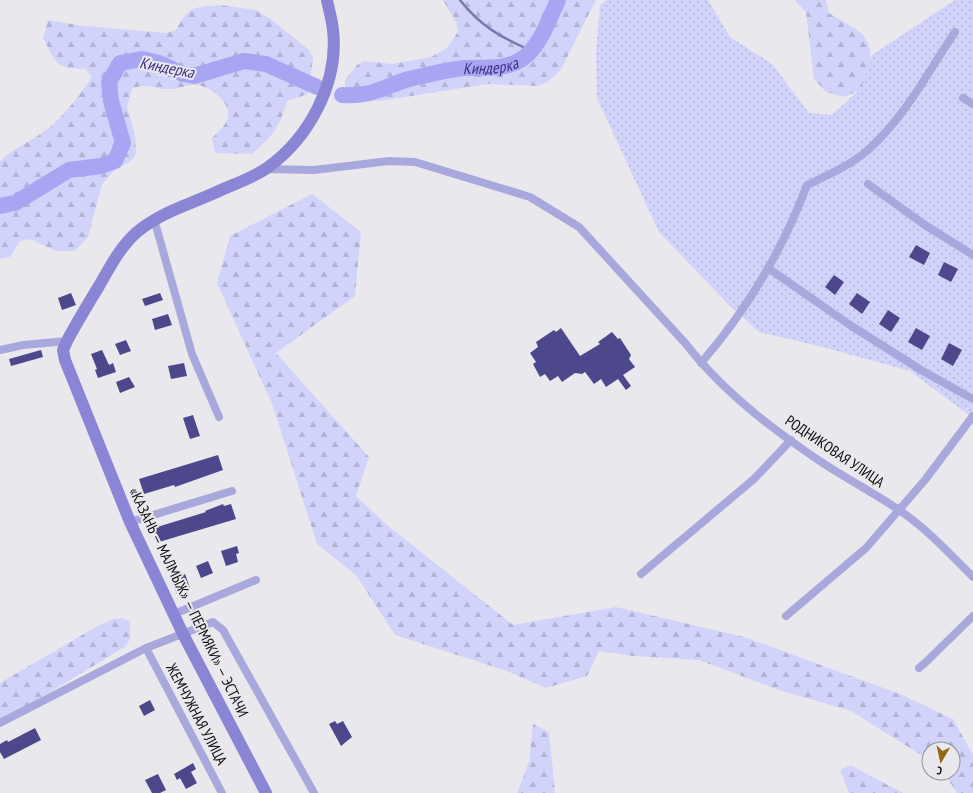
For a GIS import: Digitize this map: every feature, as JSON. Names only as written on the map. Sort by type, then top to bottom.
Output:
[{"type":"street","name":"«КАЗАНЬ — МАЛМЫЖ» — ПЕРМЯКИ» — ЭСТАЧИ","points":[[266,793],[183,634],[130,522],[65,360],[63,350],[66,341],[114,258],[136,233],[167,212],[219,191],[266,169],[289,150],[304,132],[316,112],[324,94],[333,51],[333,30],[327,0]]},
{"type":"street","points":[[701,364],[729,328],[768,268],[794,220],[807,185],[832,173],[867,151],[888,130],[955,32]]},
{"type":"street","points":[[963,98],[973,104]]},
{"type":"street","name":"РОДНИКОВАЯ УЛИЦА","points":[[266,169],[314,170],[389,161],[415,162],[530,197],[578,227],[686,344],[701,364],[746,406],[811,456],[900,510],[944,548],[973,577]]},
{"type":"street","points":[[868,184],[925,226],[973,254]]},
{"type":"street","points":[[154,220],[192,354],[219,416]]},
{"type":"street","points":[[768,268],[850,325],[922,370],[973,399]]},
{"type":"street","points":[[0,350],[23,345],[66,341]]},
{"type":"street","points":[[786,616],[866,548],[887,522],[900,510],[973,416]]},
{"type":"street","points":[[641,574],[754,479],[791,440]]},
{"type":"street","points":[[130,522],[232,491]]},
{"type":"street","points":[[174,614],[256,580]]},
{"type":"street","points":[[919,668],[973,616]]},
{"type":"street","points":[[0,723],[146,648],[213,622],[223,630],[314,793]]},
{"type":"street","name":"ЖЕМЧУЖНАЯ УЛИЦА","points":[[146,648],[222,793]]},
{"type":"green space","points":[[443,0],[596,0],[560,71],[546,83],[537,86],[487,84],[380,101],[366,100],[345,89],[345,80],[357,65],[364,61],[392,64],[431,57],[447,48],[458,32],[456,22]]},
{"type":"green space","points":[[607,0],[708,0],[730,37],[772,64],[809,113],[832,115],[858,91],[872,55],[955,0],[973,0],[973,418],[910,371],[819,346],[759,332],[730,306],[659,232],[597,98],[596,52],[600,5]]},
{"type":"green space","points":[[795,0],[826,0],[829,13],[863,35],[870,48],[870,62],[866,77],[860,90],[844,97],[826,92],[814,79],[806,12]]},
{"type":"green space","points":[[220,5],[256,10],[272,20],[309,50],[313,58],[308,94],[287,101],[278,125],[265,142],[252,154],[215,153],[212,138],[224,125],[228,116],[228,110],[223,100],[214,92],[198,85],[172,89],[141,86],[132,89],[127,107],[135,135],[136,154],[131,161],[115,170],[102,184],[88,237],[75,251],[56,251],[30,239],[20,241],[10,257],[0,259],[0,161],[54,123],[68,109],[92,77],[85,69],[62,66],[54,59],[43,38],[48,20],[84,26],[166,33],[176,30],[185,16],[193,9]]},
{"type":"green space","points":[[312,194],[361,232],[355,296],[276,353],[369,457],[356,496],[387,525],[513,625],[616,607],[744,637],[900,694],[953,719],[973,755],[973,793],[957,793],[949,781],[961,781],[961,741],[921,741],[921,755],[851,711],[779,690],[699,660],[633,656],[599,651],[587,676],[546,688],[507,671],[395,635],[356,575],[317,544],[273,406],[217,283],[230,236]]},
{"type":"green space","points":[[122,618],[130,621],[130,639],[125,647],[0,722],[0,683],[94,628],[113,619]]},
{"type":"green space","points":[[533,724],[549,732],[555,793],[517,793],[529,762]]},
{"type":"green space","points":[[850,765],[903,793],[849,793],[840,770]]},
{"type":"building","points":[[916,245],[930,253],[924,265],[909,257]]},
{"type":"building","points":[[944,262],[958,269],[951,282],[938,275]]},
{"type":"building","points":[[834,275],[844,282],[835,295],[825,287]]},
{"type":"building","points":[[71,293],[76,305],[62,310],[58,298]]},
{"type":"building","points":[[160,293],[163,300],[145,306],[142,299]]},
{"type":"building","points":[[857,293],[870,302],[862,314],[849,304]]},
{"type":"building","points":[[888,310],[900,318],[891,332],[879,324]]},
{"type":"building","points":[[168,314],[172,325],[155,330],[152,319]]},
{"type":"building","points":[[561,328],[580,356],[600,344],[598,342],[612,332],[618,339],[620,338],[631,355],[629,359],[635,367],[623,375],[631,386],[626,390],[618,379],[606,387],[601,379],[594,384],[585,372],[582,374],[575,373],[562,382],[558,376],[550,381],[545,374],[540,377],[533,364],[536,362],[530,353],[538,347],[536,342],[554,330],[556,332]]},
{"type":"building","points":[[916,328],[930,336],[922,350],[908,342]]},
{"type":"building","points":[[126,340],[131,351],[120,355],[115,344]]},
{"type":"building","points":[[949,343],[962,350],[953,366],[941,359]]},
{"type":"building","points":[[41,350],[43,357],[11,366],[9,359]]},
{"type":"building","points":[[102,350],[109,365],[113,363],[116,372],[98,378],[95,370],[97,369],[91,354]]},
{"type":"building","points":[[184,363],[187,376],[171,379],[168,366]]},
{"type":"building","points":[[129,377],[135,387],[120,393],[116,382]]},
{"type":"building","points":[[193,415],[200,436],[190,439],[183,418]]},
{"type":"building","points":[[218,455],[223,470],[175,487],[174,485],[144,494],[139,479]]},
{"type":"building","points":[[223,504],[224,506],[231,504],[236,519],[159,542],[154,528],[206,512],[205,511]]},
{"type":"building","points":[[237,546],[239,553],[236,554],[238,562],[226,566],[221,551]]},
{"type":"building","points":[[208,561],[213,573],[201,578],[196,566]]},
{"type":"building","points":[[185,574],[190,588],[177,594],[171,580]]},
{"type":"building","points":[[150,700],[155,710],[144,716],[139,706]]},
{"type":"building","points":[[335,721],[337,724],[343,721],[352,737],[341,746],[329,724]]},
{"type":"building","points":[[35,728],[41,740],[4,759],[0,752],[0,744],[7,740],[8,742]]},
{"type":"building","points":[[193,763],[196,769],[191,772],[197,783],[186,789],[180,778],[177,780],[174,774]]},
{"type":"building","points":[[158,774],[166,790],[160,793],[152,793],[145,780]]},
{"type":"waterway","points":[[460,0],[475,17],[492,30],[532,51]]},
{"type":"waterway","name":"Киндерка","points":[[342,95],[370,93],[409,79],[445,71],[466,68],[495,67],[516,63],[528,54],[539,40],[558,0]]},
{"type":"waterway","name":"Киндерка","points":[[0,206],[15,203],[69,170],[101,166],[115,161],[123,143],[111,101],[109,82],[120,63],[142,59],[159,63],[183,74],[194,76],[244,61],[266,64],[317,87]]}]
